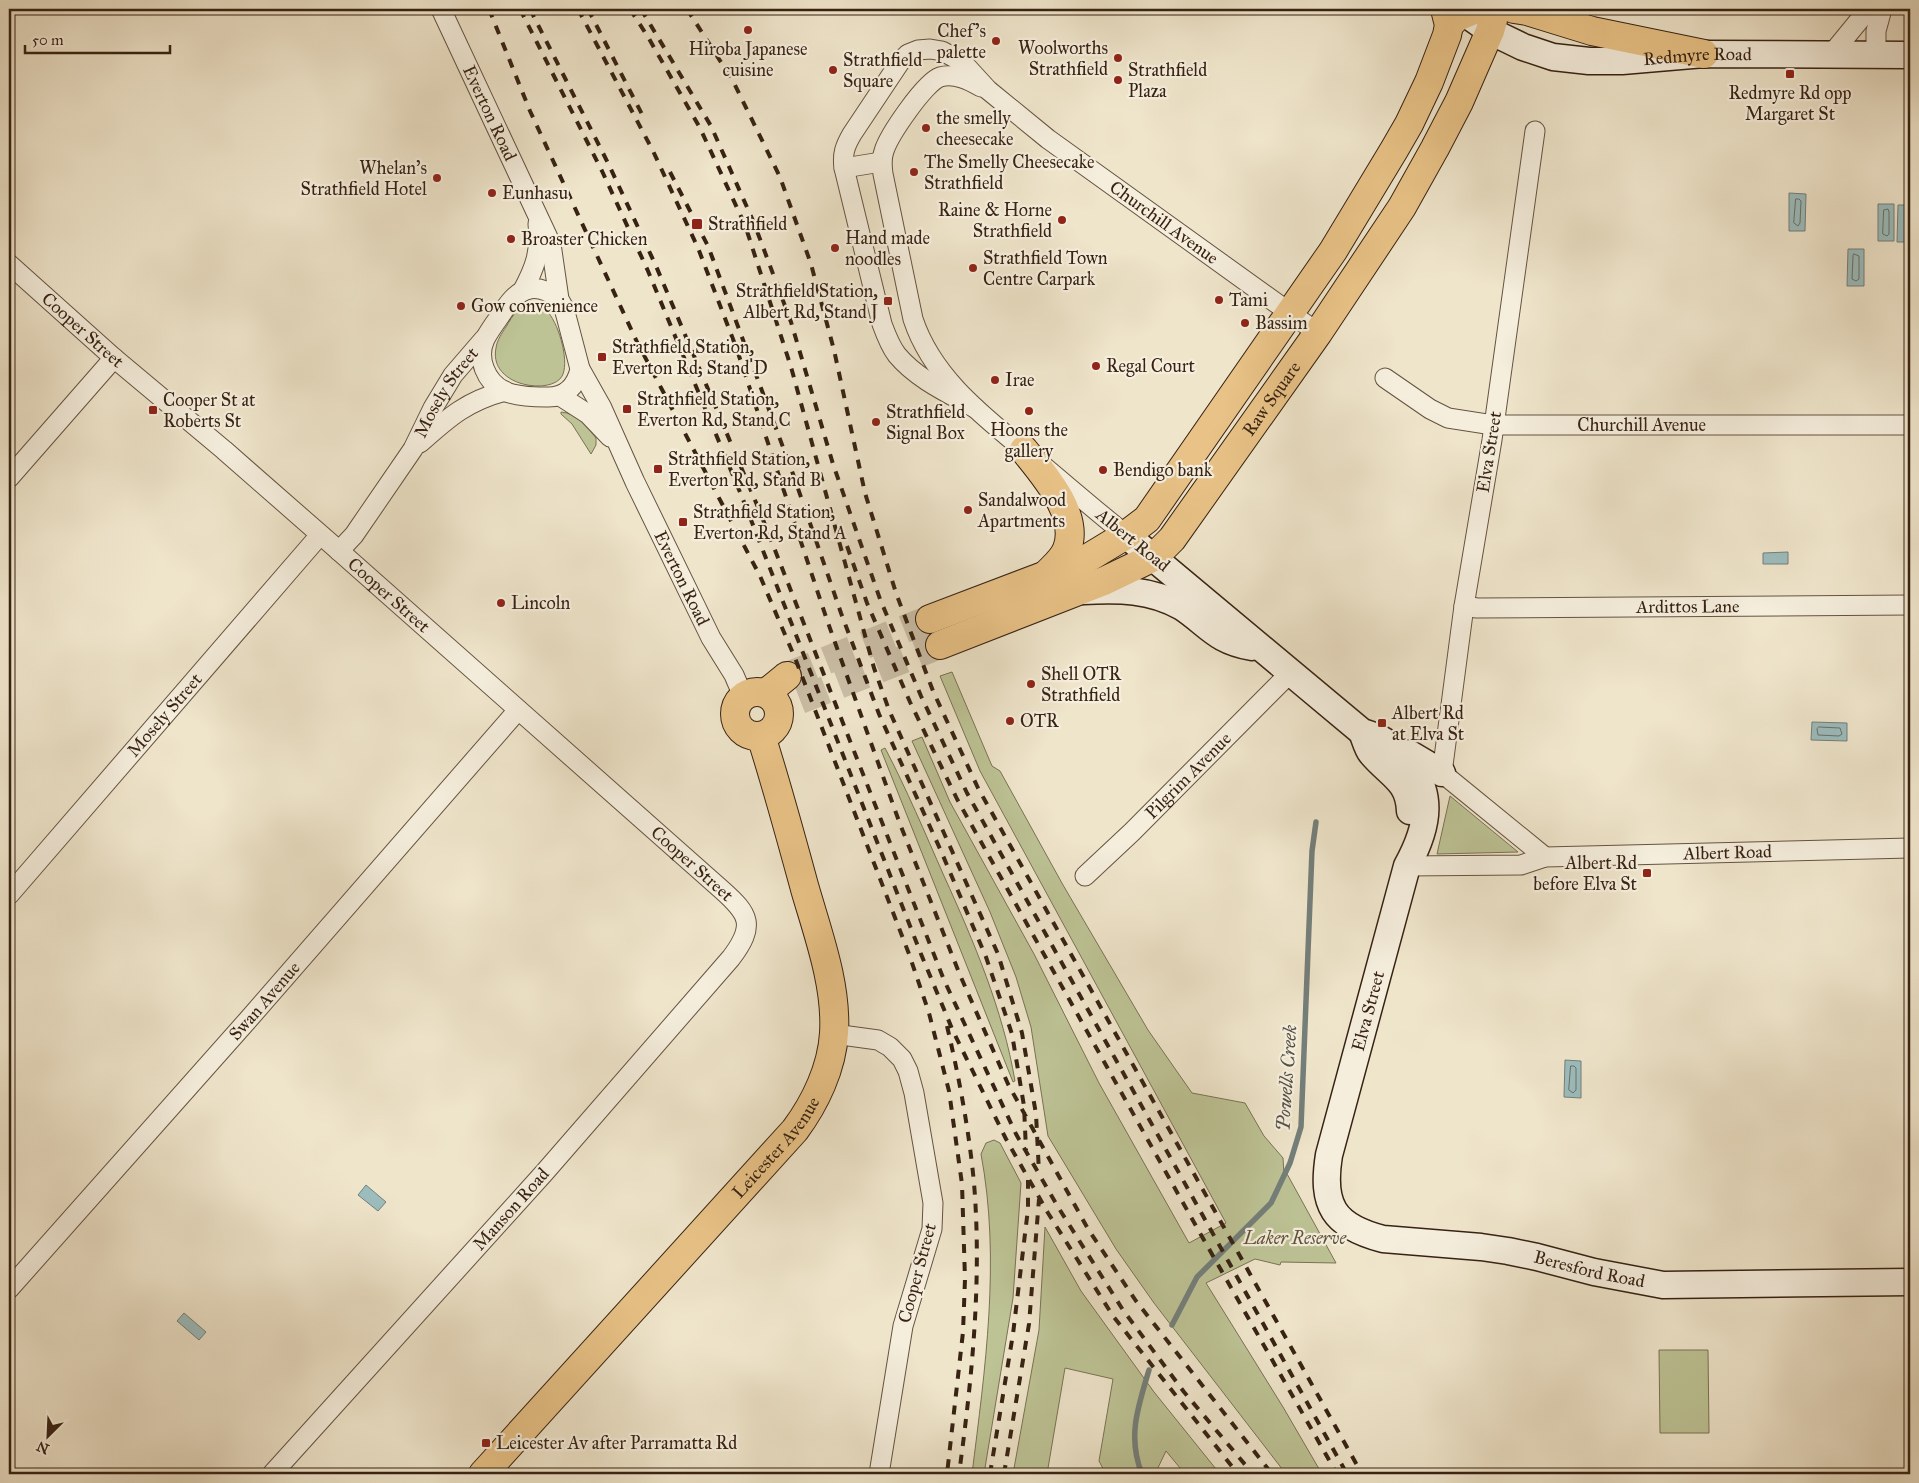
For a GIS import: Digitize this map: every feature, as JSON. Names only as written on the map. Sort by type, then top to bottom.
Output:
[{"type":"main road","points":[[1521,10],[1592,31],[1704,54]]},
{"type":"main road","name":"Redmyre Road","points":[[1468,15],[1523,47],[1553,57],[1589,61],[1622,61],[1704,54],[1910,55]]},
{"type":"main road","name":"Raw Square","points":[[930,619],[1091,558],[1147,520],[1333,251],[1409,124],[1432,74],[1468,15]]},
{"type":"main road","name":"Raw Square","points":[[940,645],[1078,591],[1154,557],[1177,532],[1318,333],[1407,199],[1458,102],[1468,15]]},
{"type":"main road","points":[[1024,450],[1050,482],[1070,526],[1067,549],[1044,577]]},
{"type":"main road","name":"Albert Road","points":[[1126,535],[1290,673]]},
{"type":"main road","points":[[1078,591],[1117,589],[1152,594],[1182,607],[1221,637],[1238,645],[1262,649]]},
{"type":"main road","name":"Elva Street","points":[[1290,673],[1362,732],[1381,738],[1397,751],[1413,767],[1421,782],[1425,798],[1425,816],[1419,844],[1407,866],[1329,1155]]},
{"type":"main road","points":[[772,700],[779,718],[773,729],[761,736],[746,734],[736,723],[734,708],[772,700],[787,676]]},
{"type":"main road","name":"Elva Street","points":[[1362,732],[1370,752],[1400,780],[1410,800],[1410,816],[1404,847],[1407,866]]},
{"type":"main road","name":"Leicester Avenue","points":[[483,1474],[794,1130],[809,1110],[822,1083],[834,1034],[829,979],[778,788],[761,736]]},
{"type":"main road","points":[[1397,751],[1410,754],[1442,774]]},
{"type":"main road","name":"Beresford Road","points":[[1329,1155],[1326,1183],[1331,1205],[1340,1217],[1353,1227],[1368,1235],[1383,1239],[1508,1251],[1537,1256],[1594,1272],[1664,1284],[1910,1282]]},
{"type":"street","name":"Everton Road","points":[[441,9],[551,244],[558,299]]},
{"type":"street","points":[[1867,55],[1882,9]]},
{"type":"street","points":[[1863,13],[1867,55]]},
{"type":"street","points":[[1830,56],[1863,13]]},
{"type":"street","points":[[918,50],[942,51],[966,66],[988,90],[960,77],[939,78],[928,85],[889,140],[881,162],[844,168],[844,153],[848,140],[892,73],[908,54],[918,50]]},
{"type":"street","name":"Churchill Avenue","points":[[988,90],[1048,139],[1318,333]]},
{"type":"street","name":"Elva Street","points":[[1442,774],[1464,606],[1493,425],[1535,131]]},
{"type":"street","name":"Albert Road","points":[[881,162],[910,304],[919,335],[936,365],[975,408],[1126,535]]},
{"type":"street","name":"Albert Road","points":[[844,168],[882,324],[888,340],[898,355],[924,378],[975,408]]},
{"type":"street","points":[[538,218],[539,250],[531,274],[522,292],[509,303],[484,339],[481,356],[486,373],[494,383],[506,392],[540,397],[560,396],[566,393],[575,383],[580,368]]},
{"type":"street","name":"Cooper Street","points":[[9,264],[114,358],[224,450],[738,904],[745,913],[746,922],[743,939]]},
{"type":"street","points":[[522,292],[538,289],[546,290],[558,299],[564,308],[580,368],[617,438],[624,459]]},
{"type":"street","name":"Mosely Street","points":[[339,551],[354,535],[413,449],[432,408],[453,375],[484,339]]},
{"type":"street","points":[[9,478],[114,358]]},
{"type":"street","name":"Churchill Avenue","points":[[1384,378],[1430,409],[1448,418],[1493,425],[1910,425]]},
{"type":"street","name":"Mosely Street","points":[[413,449],[464,407],[484,397],[506,392]]},
{"type":"street","points":[[560,396],[599,424],[624,459]]},
{"type":"street","name":"Everton Road","points":[[624,459],[711,638],[734,675],[772,700]]},
{"type":"street","name":"Mosely Street","points":[[9,895],[320,535]]},
{"type":"street","name":"Ardittos Lane","points":[[1464,606],[1477,608],[1910,605]]},
{"type":"street","name":"Pilgrim Avenue","points":[[1085,876],[1132,832],[1290,673]]},
{"type":"street","name":"Swan Avenue","points":[[9,1289],[247,1021],[518,710]]},
{"type":"street","points":[[1442,774],[1545,857]]},
{"type":"street","name":"Albert Road","points":[[1407,866],[1521,865],[1545,857],[1910,848]]},
{"type":"street","name":"Manson Road","points":[[272,1474],[550,1166],[732,958],[743,939]]},
{"type":"street","name":"Cooper Street","points":[[834,1034],[878,1040],[890,1047],[902,1058],[914,1092],[932,1202],[932,1229],[902,1326],[879,1474]]},
{"type":"green space","points":[[533,303],[543,307],[555,323],[565,359],[563,374],[558,381],[548,385],[537,386],[512,380],[502,372],[496,362],[497,342],[501,334],[516,312]]},
{"type":"green space","points":[[561,412],[577,418],[596,438],[596,445],[591,454],[572,424]]},
{"type":"green space","name":"Laker Reserve","points":[[952,672],[992,766],[1000,771],[1063,885],[1148,1030],[1192,1093],[1245,1103],[1264,1136],[1283,1158],[1284,1175],[1286,1172],[1336,1263],[1281,1262],[1280,1265],[1255,1259],[1206,1283],[1322,1474],[1286,1474],[1154,1303],[1116,1249],[1048,1136],[1031,1027],[1016,977],[990,912],[912,741],[922,737],[950,802],[1034,954],[1099,1083],[1189,1243],[1226,1223],[980,771],[940,676]]},
{"type":"green space","points":[[885,748],[923,828],[986,977],[1010,1055],[1015,1081],[1013,1082],[881,750]]},
{"type":"green space","points":[[1450,796],[1518,852],[1437,854]]},
{"type":"green space","points":[[994,1140],[1000,1143],[1021,1183],[1013,1298],[984,1474],[972,1474],[982,1395],[989,1314],[990,1234],[981,1154],[986,1143]]},
{"type":"green space","points":[[1045,1227],[1081,1291],[1154,1392],[1220,1474],[1185,1474],[1166,1451],[1155,1474],[1106,1474],[1099,1461],[1113,1379],[1065,1368],[1047,1474],[1013,1474],[1039,1330]]},
{"type":"green space","points":[[1659,1350],[1708,1350],[1709,1433],[1660,1433]]},
{"type":"water","points":[[1789,193],[1806,194],[1805,231],[1789,231]]},
{"type":"water","points":[[1878,204],[1894,204],[1894,241],[1878,241]]},
{"type":"water","points":[[1898,205],[1910,205],[1910,242],[1897,242]]},
{"type":"water","points":[[1848,249],[1864,249],[1864,286],[1847,286]]},
{"type":"water","points":[[1788,552],[1788,564],[1763,564],[1763,553]]},
{"type":"water","points":[[1812,722],[1847,723],[1847,741],[1811,740]]},
{"type":"water","points":[[1565,1060],[1581,1061],[1581,1098],[1564,1097]]},
{"type":"water","points":[[366,1185],[386,1202],[378,1211],[358,1195]]},
{"type":"water","points":[[184,1313],[206,1332],[199,1340],[177,1321]]},
{"type":"waterway","name":"Powells Creek","points":[[1172,1325],[1197,1277],[1271,1203],[1290,1163],[1301,1127],[1312,851],[1316,822]]},
{"type":"waterway","name":"Powells Creek","points":[[1142,1474],[1135,1447],[1135,1435],[1138,1409],[1149,1370]]},
{"type":"tunnel","points":[[787,676],[930,619]]},
{"type":"tunnel","points":[[800,700],[940,645]]},
{"type":"railway","points":[[489,9],[530,111],[637,342],[760,576],[795,658],[909,954],[929,1013],[949,1091],[962,1184],[965,1279],[963,1332],[947,1474]]},
{"type":"railway","points":[[520,9],[602,171],[648,271],[742,497],[953,1031],[1006,1139],[1048,1213],[1113,1316],[1238,1474]]},
{"type":"railway","points":[[530,9],[609,165],[656,266],[760,512],[944,980],[1016,1134],[1058,1207],[1123,1310],[1184,1392],[1253,1474]]},
{"type":"railway","points":[[578,9],[653,151],[698,248],[736,347],[827,620],[900,824],[960,975],[1008,1084],[1088,1229],[1136,1301],[1272,1474]]},
{"type":"railway","points":[[588,9],[645,120]]},
{"type":"railway","points":[[630,9],[700,128],[745,225],[791,367],[874,668],[889,710],[998,954],[1022,1033],[1036,1114],[1039,1172]]},
{"type":"railway","points":[[641,9],[711,126],[754,223],[791,322],[833,464],[880,599],[921,696],[967,793],[1347,1474]]},
{"type":"railway","points":[[687,9],[733,81],[780,177],[811,264],[834,350],[865,493],[896,593],[933,691],[978,788],[1362,1474]]},
{"type":"railway","points":[[670,172],[708,246],[793,474],[841,613],[879,714],[941,851],[986,957],[1012,1034],[1024,1106],[1026,1150]]},
{"type":"railway","points":[[847,546],[867,603],[910,702],[957,799],[1337,1474]]},
{"type":"railway","points":[[947,1026],[972,1163],[977,1256],[972,1366],[959,1474]]},
{"type":"railway","points":[[990,1474],[1013,1334],[1028,1209],[1028,1180]]},
{"type":"railway","points":[[1004,1474],[1029,1324],[1039,1199]]},
{"type":"place","name":"Hiroba Japanese cuisine","points":[[748,30]]},
{"type":"place","name":"Chef's palette","points":[[996,41]]},
{"type":"place","name":"Woolworths Strathfield","points":[[1118,58]]},
{"type":"place","name":"Strathfield Square","points":[[833,70]]},
{"type":"place","name":"Redmyre Rd opp Margaret St","points":[[1790,74]]},
{"type":"place","name":"Strathfield Plaza","points":[[1118,80]]},
{"type":"place","name":"the smelly cheesecake","points":[[926,128]]},
{"type":"place","name":"The Smelly Cheesecake Strathfield","points":[[914,172]]},
{"type":"place","name":"Whelan's Strathfield Hotel","points":[[437,178]]},
{"type":"place","name":"Eunhasu","points":[[492,193]]},
{"type":"place","name":"Raine & Horne Strathfield","points":[[1062,220]]},
{"type":"place","name":"Strathfield","points":[[697,224]]},
{"type":"place","name":"Broaster Chicken","points":[[511,239]]},
{"type":"place","name":"Hand made noodles","points":[[835,248]]},
{"type":"place","name":"Strathfield Town Centre Carpark","points":[[973,268]]},
{"type":"place","name":"Tami","points":[[1219,300]]},
{"type":"place","name":"Strathfield Station, Albert Rd, Stand J","points":[[888,301]]},
{"type":"place","name":"Gow convenience","points":[[461,306]]},
{"type":"place","name":"Bassim","points":[[1245,323]]},
{"type":"place","name":"Strathfield Station, Everton Rd, Stand D","points":[[602,357]]},
{"type":"place","name":"Regal Court","points":[[1096,366]]},
{"type":"place","name":"Irae","points":[[995,380]]},
{"type":"place","name":"Strathfield Station, Everton Rd, Stand C","points":[[627,409]]},
{"type":"place","name":"Cooper St at Roberts St","points":[[153,410]]},
{"type":"place","name":"Hoons the gallery","points":[[1029,411]]},
{"type":"place","name":"Strathfield Signal Box","points":[[876,422]]},
{"type":"place","name":"Strathfield Station, Everton Rd, Stand B","points":[[658,469]]},
{"type":"place","name":"Bendigo bank","points":[[1103,470]]},
{"type":"place","name":"Sandalwood Apartments","points":[[968,510]]},
{"type":"place","name":"Strathfield Station, Everton Rd, Stand A","points":[[683,522]]},
{"type":"place","name":"Lincoln","points":[[501,603]]},
{"type":"place","name":"Shell OTR Strathfield","points":[[1031,684]]},
{"type":"place","name":"OTR","points":[[1010,721]]},
{"type":"place","name":"Albert Rd at Elva St","points":[[1382,723]]},
{"type":"place","name":"Albert Rd before Elva St","points":[[1647,873]]},
{"type":"place","name":"Leicester Av after Parramatta Rd","points":[[486,1443]]}]
